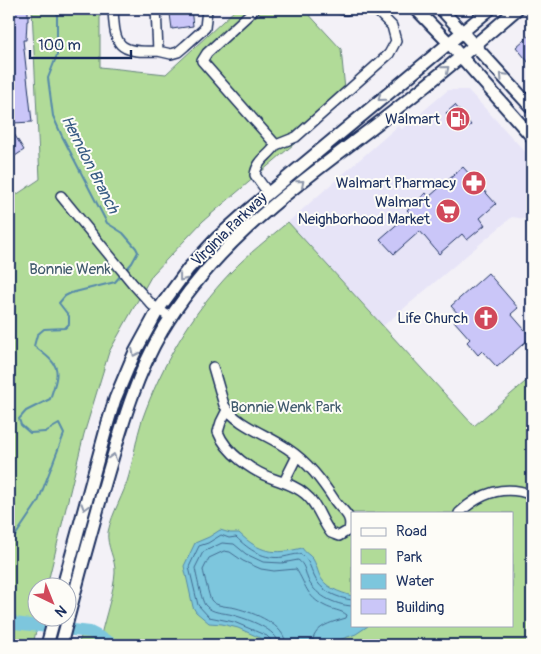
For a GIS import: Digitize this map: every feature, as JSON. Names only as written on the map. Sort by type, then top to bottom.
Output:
[{"type":"main road","points":[[416,9],[449,43],[532,137]]},
{"type":"main road","points":[[441,9],[532,108]]},
{"type":"main road","name":"Virginia Parkway","points":[[66,576],[115,399],[134,354],[158,310],[188,269],[268,193],[490,9]]},
{"type":"main road","name":"Virginia Parkway","points":[[61,645],[80,572],[132,396],[153,349],[171,318],[198,280],[219,255],[315,171],[404,103],[517,9]]},
{"type":"main road","points":[[268,193],[278,203]]},
{"type":"main road","points":[[47,645],[52,626]]},
{"type":"street","points":[[113,9],[115,36],[125,48],[171,54],[178,52],[205,28],[207,9]]},
{"type":"street","points":[[154,51],[156,9]]},
{"type":"street","points":[[255,9],[206,53],[202,61],[276,145]]},
{"type":"street","points":[[340,9],[349,9]]},
{"type":"street","points":[[268,193],[255,175],[256,166],[276,145],[296,137],[389,54],[396,41],[392,26],[375,9]]},
{"type":"street","points":[[61,196],[133,284],[158,310],[171,318]]},
{"type":"street","points":[[213,366],[227,410],[253,430],[278,442],[297,456],[319,478],[351,520],[349,530],[346,533],[339,536],[331,533],[307,495],[284,482],[256,470],[234,454],[218,432],[218,428],[227,410]]},
{"type":"street","points":[[284,482],[297,456]]},
{"type":"street","points":[[460,512],[479,497],[492,492],[505,490],[522,491],[532,495]]},
{"type":"shaded area","points":[[448,90],[468,90],[532,159],[532,220],[512,217],[383,326],[288,222],[398,126],[402,129]]},
{"type":"green space","name":"Bonnie Wenk","points":[[32,9],[100,9],[100,67],[166,74],[236,9],[304,9],[341,49],[346,100],[203,221],[152,275],[109,352],[84,434],[49,576],[28,576],[28,626],[37,626],[33,645],[9,645],[9,198],[40,179]]},
{"type":"green space","name":"Bonnie Wenk Park","points":[[288,222],[474,426],[532,376],[532,645],[78,645],[84,628],[101,635],[115,573],[108,542],[108,532],[112,517],[127,482],[142,420],[158,380],[190,323],[216,288],[244,259]]},
{"type":"water","points":[[220,530],[239,533],[254,545],[268,551],[275,552],[302,548],[313,559],[321,579],[328,586],[351,596],[351,626],[368,626],[356,634],[325,645],[268,645],[265,640],[238,628],[209,623],[193,607],[184,566],[195,543]]},
{"type":"building","points":[[9,9],[28,9],[26,40],[23,40],[32,122],[13,123],[13,112],[9,112],[9,91],[13,90],[12,78],[9,78],[9,45],[11,44],[12,33],[9,33],[9,25],[12,25],[12,14],[9,14]]},
{"type":"building","points":[[171,9],[191,9],[193,26],[172,29]]},
{"type":"building","points":[[532,33],[532,61],[529,63],[516,47]]},
{"type":"building","name":"Walmart","points":[[455,105],[471,125],[462,132],[446,113]]},
{"type":"building","points":[[9,126],[24,150],[9,160]]},
{"type":"building","name":"Walmart Neighborhood Market","points":[[463,167],[496,204],[480,218],[485,225],[467,240],[462,234],[439,254],[420,231],[394,254],[380,239],[410,213],[407,210],[426,193],[429,197]]},
{"type":"building","name":"Life Church","points":[[488,273],[518,308],[511,314],[531,337],[497,367],[482,351],[478,355],[467,342],[470,339],[454,321],[460,316],[451,306]]},
{"type":"waterway","name":"Herndon Branch","points":[[57,9],[57,55],[48,78],[53,116],[107,223],[123,233],[138,252],[125,271]]},
{"type":"waterway","name":"Herndon Branch","points":[[9,545],[38,502],[64,434],[59,424],[45,432],[30,433],[21,425],[19,419],[26,411],[50,399],[56,380],[57,373],[53,363],[34,346],[37,335],[44,329],[65,328],[69,324],[69,316],[59,303],[65,296],[115,282],[122,274]]},
{"type":"waterway","points":[[9,617],[14,623],[90,632],[115,645]]},
{"type":"place","name":"Walmart","points":[[458,119]]},
{"type":"place","name":"Walmart Pharmacy","points":[[474,183]]},
{"type":"place","name":"Walmart Neighborhood Market","points":[[448,211]]},
{"type":"place","name":"Life Church","points":[[486,318]]}]
